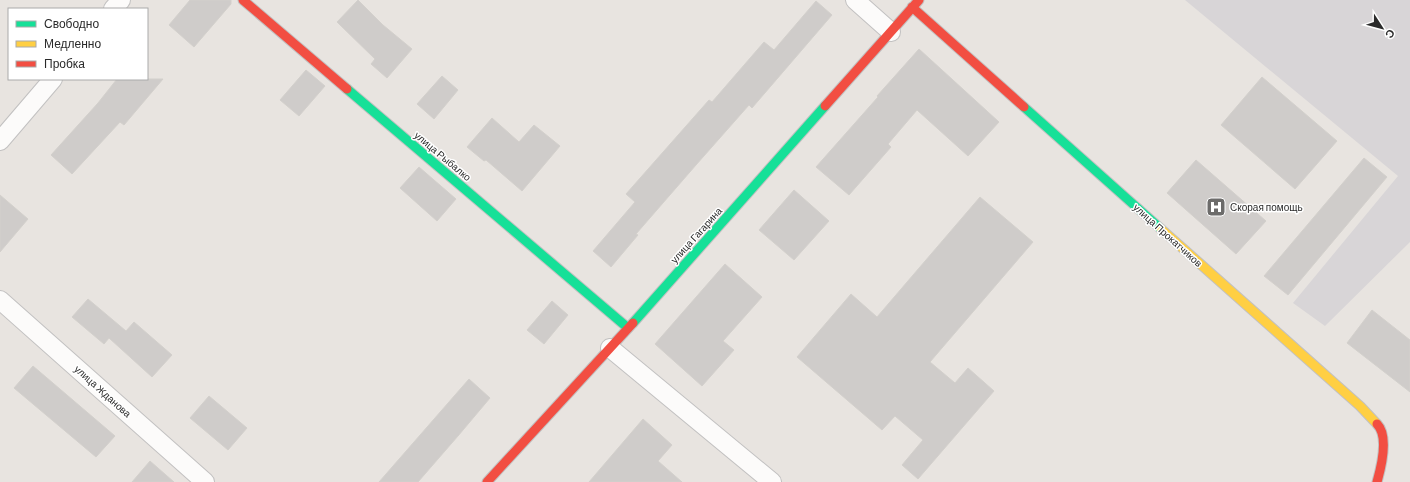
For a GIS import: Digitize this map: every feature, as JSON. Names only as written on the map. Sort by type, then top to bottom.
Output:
[{"type":"street","points":[[114,8],[121,0]]},
{"type":"street","name":"улица Рыбалко","points":[[243,0],[628,328]]},
{"type":"street","points":[[855,0],[891,32]]},
{"type":"street","name":"улица Гагарина","points":[[487,482],[628,328],[919,0]]},
{"type":"street","name":"улица Прокатчиков","points":[[912,7],[1380,427],[1383,443],[1383,460],[1377,482]]},
{"type":"street","points":[[0,141],[52,80]]},
{"type":"street","name":"улица Жданова","points":[[0,300],[205,482]]},
{"type":"street","points":[[610,348],[772,482]]},
{"type":"shaded area","points":[[1185,0],[1410,0],[1410,242],[1325,326],[1293,303],[1398,176]]},
{"type":"building","points":[[190,0],[231,0],[231,4],[194,47],[169,25]]},
{"type":"building","points":[[358,0],[383,25],[412,49],[387,78],[371,64],[375,59],[337,22]]},
{"type":"building","points":[[816,1],[832,15],[752,108],[749,105],[696,165],[636,234],[638,235],[611,267],[593,251],[635,202],[626,194],[709,100],[712,102],[764,42],[774,50]]},
{"type":"building","points":[[919,49],[999,122],[968,156],[917,110],[888,144],[891,147],[849,195],[816,167]]},
{"type":"building","points":[[306,70],[325,86],[299,116],[280,100]]},
{"type":"building","points":[[442,76],[458,90],[434,119],[417,104]]},
{"type":"building","points":[[1262,77],[1337,141],[1295,189],[1221,125]]},
{"type":"building","points":[[163,79],[124,125],[120,122],[72,174],[51,155],[98,103],[116,80]]},
{"type":"building","points":[[492,118],[519,142],[534,125],[560,146],[522,191],[486,160],[484,161],[467,147]]},
{"type":"building","points":[[1364,158],[1387,177],[1288,295],[1264,276]]},
{"type":"building","name":"Скорая помощь","points":[[1196,160],[1266,221],[1236,254],[1167,193]]},
{"type":"building","points":[[419,167],[456,199],[437,221],[400,188]]},
{"type":"building","points":[[794,190],[829,221],[794,260],[759,230]]},
{"type":"building","points":[[0,195],[28,219],[0,252]]},
{"type":"building","points":[[980,197],[1033,242],[930,362],[955,383],[968,368],[994,391],[918,479],[902,465],[923,440],[895,416],[882,430],[797,357],[851,294],[877,317]]},
{"type":"building","points":[[725,264],[762,297],[723,341],[734,350],[702,386],[655,344]]},
{"type":"building","points":[[88,299],[126,331],[134,322],[172,355],[152,377],[109,338],[104,344],[72,317]]},
{"type":"building","points":[[552,301],[568,315],[544,344],[527,330]]},
{"type":"building","points":[[1372,310],[1410,340],[1410,392],[1347,343]]},
{"type":"building","points":[[33,366],[115,436],[96,457],[14,388]]},
{"type":"building","points":[[469,379],[490,398],[418,482],[379,482]]},
{"type":"building","points":[[209,396],[247,428],[228,450],[190,418]]},
{"type":"building","points":[[643,419],[672,445],[658,461],[682,482],[589,482]]},
{"type":"building","points":[[150,461],[174,482],[132,482]]},
{"type":"traffic: fast","points":[[347,89],[628,328]]},
{"type":"traffic: fast","points":[[633,323],[825,106]]},
{"type":"traffic: fast","points":[[1024,107],[1161,229]]},
{"type":"traffic: slow","points":[[1161,229],[1360,406],[1377,424]]},
{"type":"traffic: jam","points":[[243,0],[347,89]]},
{"type":"traffic: jam","points":[[825,106],[919,0]]},
{"type":"traffic: jam","points":[[912,7],[1024,107]]},
{"type":"traffic: jam","points":[[487,482],[633,323]]},
{"type":"traffic: jam","points":[[1377,424],[1381,429],[1383,436],[1383,452],[1377,482]]},
{"type":"place","name":"Скорая помощь","points":[[1216,207]]}]
